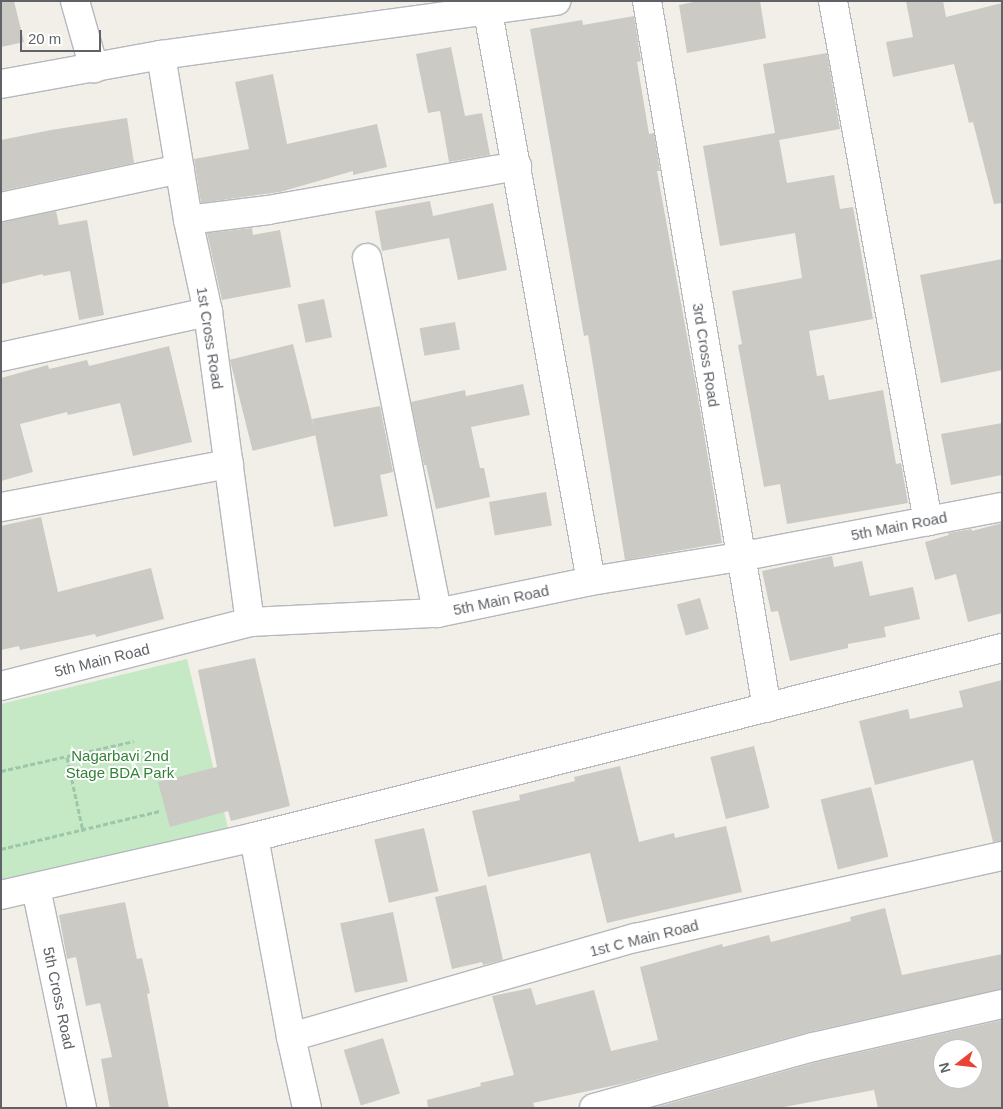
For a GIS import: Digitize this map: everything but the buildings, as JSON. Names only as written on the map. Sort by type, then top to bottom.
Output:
[{"type":"street","points":[[75,1],[94,68]]},
{"type":"street","points":[[1,84],[161,55],[487,6],[556,1]]},
{"type":"street","name":"3rd Cross Road","points":[[647,1],[767,708]]},
{"type":"street","points":[[833,1],[928,521]]},
{"type":"street","points":[[487,6],[591,581]]},
{"type":"street","name":"1st Cross Road","points":[[161,55],[188,220],[208,312],[250,622]]},
{"type":"street","points":[[188,220],[268,210],[517,166]]},
{"type":"street","points":[[1,207],[180,169]]},
{"type":"street","points":[[367,258],[437,613]]},
{"type":"street","points":[[1,357],[208,312]]},
{"type":"street","points":[[1,507],[229,464]]},
{"type":"street","name":"5th Main Road","points":[[1,686],[250,622],[437,613],[591,581],[740,557],[1002,507]]},
{"type":"street","points":[[1,895],[254,837],[1002,648]]},
{"type":"street","points":[[254,837],[291,1037],[307,1108]]},
{"type":"street","name":"1st C Main Road","points":[[291,1037],[635,938],[1002,856]]},
{"type":"street","name":"5th Cross Road","points":[[36,888],[82,1108]]},
{"type":"street","points":[[594,1108],[813,1047],[1002,1004]]},
{"type":"path","points":[[1,771],[134,741]]},
{"type":"path","points":[[67,757],[83,831]]},
{"type":"path","points":[[1,849],[83,831],[159,811]]},
{"type":"green space","name":"Nagarbavi 2nd Stage BDA Park","points":[[187,659],[228,828],[1,880],[1,704]]}]
